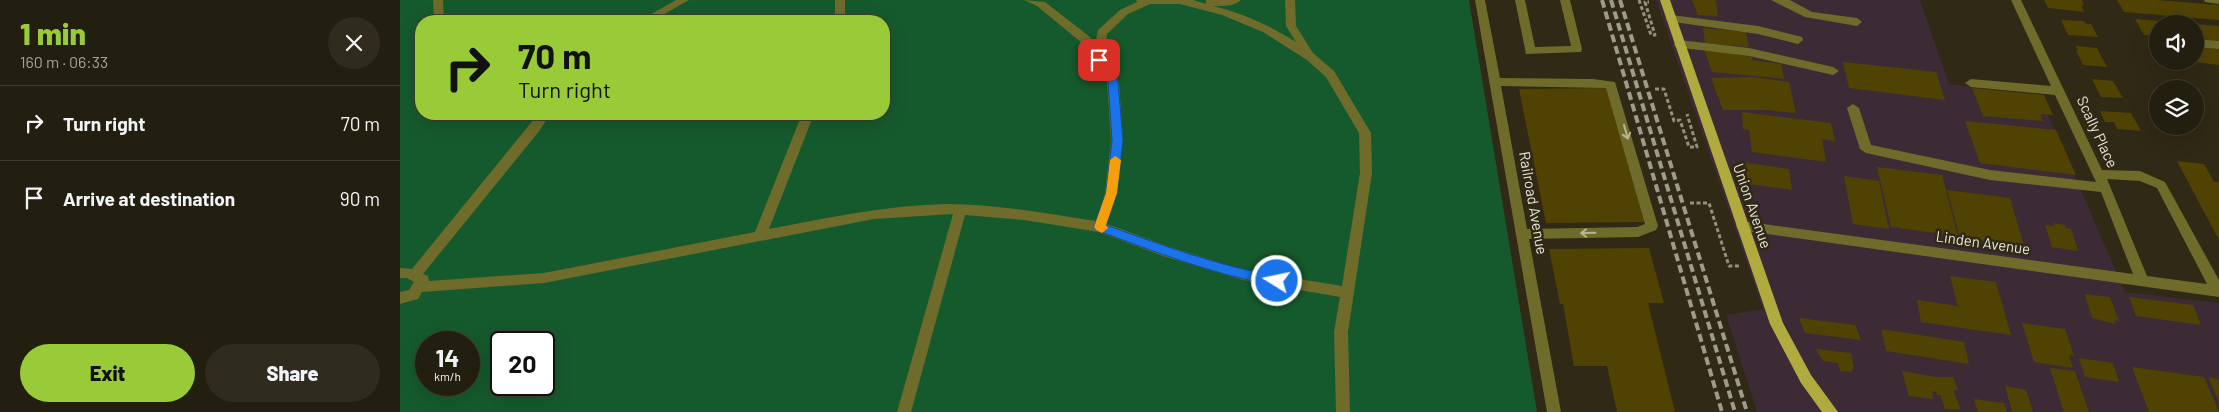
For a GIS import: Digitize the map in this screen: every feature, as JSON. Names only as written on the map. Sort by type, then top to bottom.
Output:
[{"type":"main road","name":"Union Avenue","points":[[1665,0],[1777,324],[1806,379],[1831,412]]},
{"type":"street","points":[[438,0],[436,7],[438,15]]},
{"type":"street","points":[[840,0],[840,15]]},
{"type":"street","points":[[1028,0],[1041,4],[1086,40],[1113,82],[1118,140],[1111,193],[1100,227]]},
{"type":"street","points":[[1140,0],[1227,3],[1236,0]]},
{"type":"street","points":[[1290,0],[1291,26],[1311,57]]},
{"type":"street","name":"Railroad Avenue","points":[[1480,0],[1554,412]]},
{"type":"street","points":[[1520,0],[1530,51],[1577,49],[1565,0]]},
{"type":"street","points":[[1776,0],[1784,1],[1809,15],[1858,22]]},
{"type":"street","name":"Scally Place","points":[[2016,0],[2105,188],[2142,281]]},
{"type":"street","points":[[2209,0],[2219,1]]},
{"type":"street","points":[[1099,60],[1102,33],[1124,12],[1147,1]]},
{"type":"street","points":[[1181,1],[1225,12],[1267,29],[1311,57],[1330,74],[1365,134],[1366,173],[1341,332],[1343,412]]},
{"type":"street","points":[[656,15],[681,2]]},
{"type":"street","points":[[663,15],[681,2]]},
{"type":"street","points":[[1671,19],[1758,30],[1798,40]]},
{"type":"street","points":[[1679,44],[1749,52],[1833,71]]},
{"type":"street","points":[[2204,44],[2219,45]]},
{"type":"street","points":[[1494,82],[1594,83],[1611,85],[1652,226],[1638,232],[1522,234]]},
{"type":"street","points":[[1971,83],[2059,91]]},
{"type":"street","points":[[1854,108],[1866,149],[1920,158],[1990,175],[2105,188]]},
{"type":"street","points":[[400,300],[413,295],[416,282],[540,120]]},
{"type":"street","points":[[536,127],[543,120]]},
{"type":"street","points":[[760,236],[806,120]]},
{"type":"street","points":[[2098,174],[2144,176],[2154,179],[2161,185],[2218,291]]},
{"type":"street","points":[[400,274],[416,282],[544,278],[874,214],[960,210],[1024,215],[1100,227],[1168,252],[1242,275],[1347,293]]},
{"type":"street","points":[[904,412],[960,210]]},
{"type":"street","name":"Linden Avenue","points":[[1742,226],[2218,291]]},
{"type":"path","points":[[1639,0],[1650,35],[1655,35],[1645,2],[1649,2]]},
{"type":"path","points":[[1655,89],[1664,89],[1674,120],[1680,120],[1689,147],[1697,147],[1687,114]]},
{"type":"path","points":[[1690,203],[1709,204],[1729,266],[1740,266]]},
{"type":"shaded area","points":[[1656,0],[1920,0],[1949,84],[2040,96],[2125,292],[2219,303],[2219,412],[1757,412],[1726,315],[1763,309]]},
{"type":"green space","points":[[400,0],[1469,0],[1537,412],[400,412]]},
{"type":"building","points":[[1692,0],[1716,0],[1718,16],[1698,15]]},
{"type":"building","points":[[2044,0],[2082,0],[2084,6],[2081,5],[2084,12],[2048,8]]},
{"type":"building","points":[[2117,0],[2156,0],[2219,5],[2219,20],[2204,19],[2204,15],[2160,15],[2124,12]]},
{"type":"building","points":[[2135,19],[2149,20],[2149,35],[2144,35]]},
{"type":"building","points":[[2061,20],[2084,21],[2086,24],[2091,24],[2098,37],[2068,35]]},
{"type":"building","points":[[2204,25],[2219,26],[2219,41],[2204,40]]},
{"type":"building","points":[[1703,28],[1746,32],[1749,47],[1705,43]]},
{"type":"building","points":[[2076,46],[2097,48],[2107,67],[2083,65]]},
{"type":"building","points":[[2204,48],[2219,49],[2219,65],[2204,63]]},
{"type":"building","points":[[1704,49],[1752,57],[1752,60],[1781,64],[1784,79],[1712,72]]},
{"type":"building","points":[[1843,62],[1936,72],[1945,100],[1849,88]]},
{"type":"building","points":[[1752,77],[1789,82],[1796,113],[1765,110],[1723,110],[1711,78]]},
{"type":"building","points":[[2092,79],[2113,81],[2123,98],[2101,97]]},
{"type":"building","points":[[1609,88],[1647,222],[1546,223],[1519,89]]},
{"type":"building","points":[[1972,88],[2044,95],[2053,115],[2040,114],[2043,121],[1983,116]]},
{"type":"building","points":[[2100,111],[2131,113],[2141,131],[2117,129],[2114,122],[2105,122]]},
{"type":"building","points":[[1742,112],[1831,123],[1835,141],[1822,139],[1826,162],[1752,152],[1749,130],[1743,129]]},
{"type":"building","points":[[1965,121],[2056,130],[2076,175],[1980,163]]},
{"type":"building","points":[[2177,161],[2204,164],[2214,182],[2219,182],[2219,240]]},
{"type":"building","points":[[1741,162],[1789,169],[1792,190],[1749,184]]},
{"type":"building","points":[[1877,167],[1942,175],[1958,236],[1891,227]]},
{"type":"building","points":[[1844,176],[1879,181],[1889,229],[1853,224]]},
{"type":"building","points":[[1947,190],[2010,198],[2024,246],[1960,238]]},
{"type":"building","points":[[2054,223],[2065,225],[2066,228],[2071,229],[2078,251],[2052,247],[2045,225],[2055,226]]},
{"type":"building","points":[[1649,248],[1664,303],[1648,303],[1675,412],[1617,412],[1607,366],[1574,366],[1563,304],[1560,304],[1549,249]]},
{"type":"building","points":[[1950,276],[1996,282],[2011,335],[1921,322],[1917,300],[1958,306]]},
{"type":"building","points":[[2085,294],[2110,297],[2119,321],[2114,320],[2115,324],[2092,318]]},
{"type":"building","points":[[2129,297],[2193,305],[2201,325],[2136,316]]},
{"type":"building","points":[[1799,318],[1855,325],[1861,340],[1805,333]]},
{"type":"building","points":[[2022,323],[2065,329],[2074,356],[2069,355],[2073,368],[2034,362]]},
{"type":"building","points":[[1881,329],[1964,342],[1969,364],[1886,351]]},
{"type":"building","points":[[1816,349],[1851,353],[1854,369],[1852,369],[1852,372],[1840,371],[1838,363],[1823,361]]},
{"type":"building","points":[[2079,358],[2113,363],[2119,382],[2085,377]]},
{"type":"building","points":[[2132,367],[2204,377],[2219,412],[2149,412]]},
{"type":"building","points":[[2050,368],[2075,371],[2089,412],[2064,412]]},
{"type":"building","points":[[1902,371],[1935,377],[1953,377],[1958,390],[1953,390],[1961,410],[1945,409],[1940,395],[1937,395],[1936,392],[1932,391],[1933,399],[1909,396]]},
{"type":"building","points":[[2208,377],[2219,379],[2219,402]]},
{"type":"building","points":[[2005,386],[2026,390],[2033,412],[2012,412]]},
{"type":"building","points":[[1974,399],[2004,403],[2007,412],[1978,412]]},
{"type":"railway","points":[[1602,0],[1722,412]]},
{"type":"railway","points":[[1611,0],[1735,412]]},
{"type":"railway","points":[[1620,0],[1747,412]]},
{"type":"slow traffic","points":[[1102,228],[1100,227],[1111,193],[1115,160]]},
{"type":"route","points":[[1099,60],[1113,82],[1118,140],[1111,193],[1100,227],[1168,252],[1242,275],[1277,281]]}]
